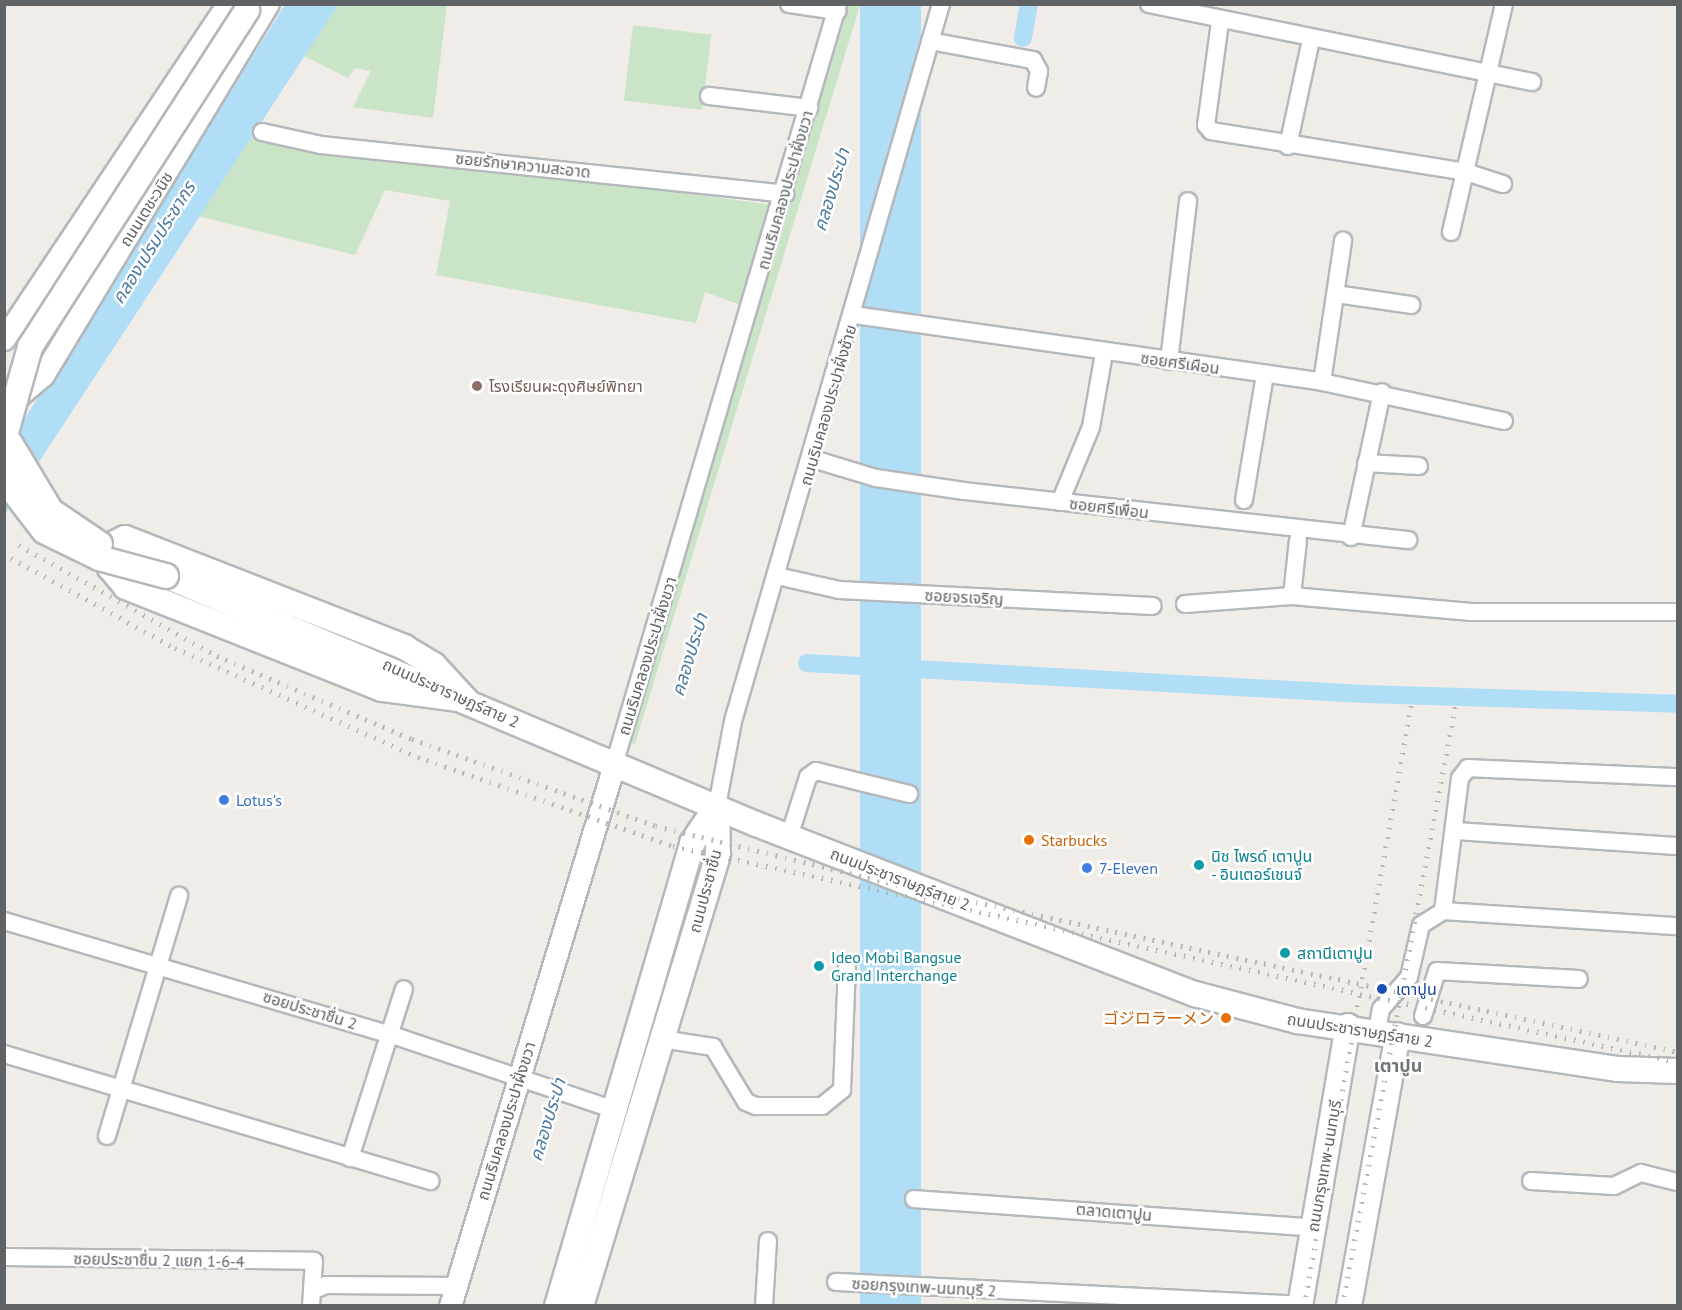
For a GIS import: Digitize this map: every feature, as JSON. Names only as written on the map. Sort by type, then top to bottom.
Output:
[{"type":"main road","name":"ถนนเตชะวนิช","points":[[5,436],[30,347],[248,6]]},
{"type":"main road","name":"ถนนประชาราษฎร์สาย 2","points":[[5,436],[51,511],[73,530],[166,576],[380,662],[618,766],[789,837],[1195,994],[1297,1021],[1348,1026],[1673,1073]]},
{"type":"main road","points":[[134,539],[404,647],[434,665],[466,700],[382,689],[126,587],[110,568],[111,555],[117,542],[134,539]]},
{"type":"main road","name":"ถนนประชาชื่น","points":[[581,1305],[718,854],[717,806]]},
{"type":"main road","name":"ถนนประชาชื่น","points":[[557,1305],[604,1105],[692,843],[717,806]]},
{"type":"main road","name":"ถนนกรุงเทพ-นนทบุรี","points":[[1300,1305],[1348,1026]]},
{"type":"main road","points":[[1349,1305],[1398,1035]]},
{"type":"street","points":[[789,4],[837,8]]},
{"type":"street","name":"ถนนริมคลองประปาฝั่งซ้าย","points":[[717,806],[733,721],[813,459],[941,4]]},
{"type":"street","points":[[1149,4],[1220,22],[1532,82]]},
{"type":"street","points":[[1451,232],[1504,4]]},
{"type":"street","points":[[4,339],[248,6]]},
{"type":"street","name":"ถนนเตชะวนิช","points":[[4,404],[16,401],[43,375],[248,6]]},
{"type":"street","name":"ถนนริมคลองประปาฝั่งขวา","points":[[453,1296],[618,766],[837,8]]},
{"type":"street","points":[[1220,22],[1206,125],[1219,133],[1288,146],[1466,172],[1503,184]]},
{"type":"street","points":[[1288,146],[1311,40]]},
{"type":"street","points":[[930,41],[1028,58],[1040,72],[1036,88]]},
{"type":"street","points":[[709,96],[809,108]]},
{"type":"street","name":"ซอยรักษาความสะอาด","points":[[262,132],[321,145],[785,194]]},
{"type":"street","points":[[1169,361],[1188,201]]},
{"type":"street","points":[[1322,382],[1343,241]]},
{"type":"street","points":[[1336,294],[1411,305]]},
{"type":"street","name":"ซอยศรีเผือน","points":[[854,315],[1104,353],[1322,382],[1382,392],[1504,421]]},
{"type":"street","points":[[1060,502],[1091,427],[1104,353]]},
{"type":"street","points":[[1244,501],[1265,374]]},
{"type":"street","points":[[1351,537],[1382,392]]},
{"type":"street","name":"ซอยศรีเพื่อน","points":[[813,459],[876,478],[1351,537],[1408,540]]},
{"type":"street","points":[[1366,463],[1419,466]]},
{"type":"street","points":[[1292,596],[1298,540]]},
{"type":"street","name":"ซอยจรเจริญ","points":[[777,576],[839,590],[1153,606]]},
{"type":"street","points":[[1185,604],[1292,596],[1471,612],[1677,612]]},
{"type":"street","points":[[1443,911],[1457,831],[1460,778],[1468,768],[1677,777]]},
{"type":"street","points":[[789,837],[808,777],[816,771],[909,794]]},
{"type":"street","points":[[1457,831],[1677,846]]},
{"type":"street","points":[[107,1136],[179,896]]},
{"type":"street","points":[[1379,1020],[1381,1009],[1409,977],[1421,925],[1443,911],[1677,926]]},
{"type":"street","name":"ซอยประชาชื่น 2","points":[[4,921],[392,1035],[522,1080],[604,1105]]},
{"type":"street","points":[[661,1039],[713,1047],[746,1102],[756,1106],[822,1106],[842,1090],[847,968]]},
{"type":"street","points":[[1423,1016],[1437,971],[1579,979]]},
{"type":"street","points":[[350,1158],[392,1035],[404,989]]},
{"type":"street","points":[[1348,1026],[1379,1020],[1398,1035]]},
{"type":"street","points":[[4,1054],[432,1181]]},
{"type":"street","points":[[1531,1181],[1614,1186],[1641,1173],[1677,1182]]},
{"type":"street","name":"ตลาดเตาปูน","points":[[914,1199],[1314,1228]]},
{"type":"street","points":[[764,1305],[768,1240]]},
{"type":"street","name":"ซอยประชาชื่น 2 แยก 1-6-4","points":[[4,1257],[315,1261],[311,1298]]},
{"type":"street","name":"ซอยกรุงเทพ-นนทบุรี 2","points":[[836,1282],[1300,1305]]},
{"type":"street","points":[[311,1298],[326,1285],[453,1296]]},
{"type":"green space","points":[[338,5],[447,5],[433,118],[353,107],[371,71],[355,68],[348,78],[304,56]]},
{"type":"green space","points":[[849,5],[860,5],[635,744],[628,742]]},
{"type":"green space","points":[[633,25],[711,35],[702,110],[624,100]]},
{"type":"green space","points":[[253,135],[261,138],[774,205],[743,306],[705,292],[696,323],[436,275],[450,201],[385,190],[355,255],[198,216]]},
{"type":"water","name":"คลองเปรมประชากร","points":[[285,5],[338,5],[5,514],[5,450]]},
{"type":"water","points":[[860,5],[921,5],[921,1306],[860,1306]]},
{"type":"waterway","points":[[1023,38],[1029,4]]},
{"type":"waterway","points":[[807,663],[1364,694],[1678,704]]},
{"type":"railway","points":[[19,545],[217,656],[412,739],[656,826],[902,886],[1678,1052]]},
{"type":"railway","points":[[11,558],[175,648],[418,757],[673,846],[1678,1062]]},
{"type":"railway","points":[[1304,1306],[1412,699]]},
{"type":"railway","points":[[1342,1306],[1455,707]]},
{"type":"place","name":"โรงเรียนผะดุงศิษย์พิทยา","points":[[477,386]]},
{"type":"place","name":"Lotus's","points":[[224,800]]},
{"type":"place","name":"Starbucks","points":[[1029,840]]},
{"type":"place","name":"นิช ไพรด์ เตาปูน - อินเตอร์เชนจ์","points":[[1199,865]]},
{"type":"place","name":"7-Eleven","points":[[1087,868]]},
{"type":"place","name":"สถานีเตาปูน","points":[[1285,953]]},
{"type":"place","name":"Ideo Mobi Bangsue Grand Interchange","points":[[819,966]]},
{"type":"place","name":"เตาปูน","points":[[1382,989]]},
{"type":"place","name":"ゴジロラーメン","points":[[1226,1018]]},
{"type":"district","name":"เตาปูน","points":[[1398,1066]]},
{"type":"water label","name":"คลองประปา","points":[[832,190]]},
{"type":"water label","name":"คลองประปา","points":[[690,655]]},
{"type":"water label","name":"คลองประปา","points":[[548,1120]]}]
